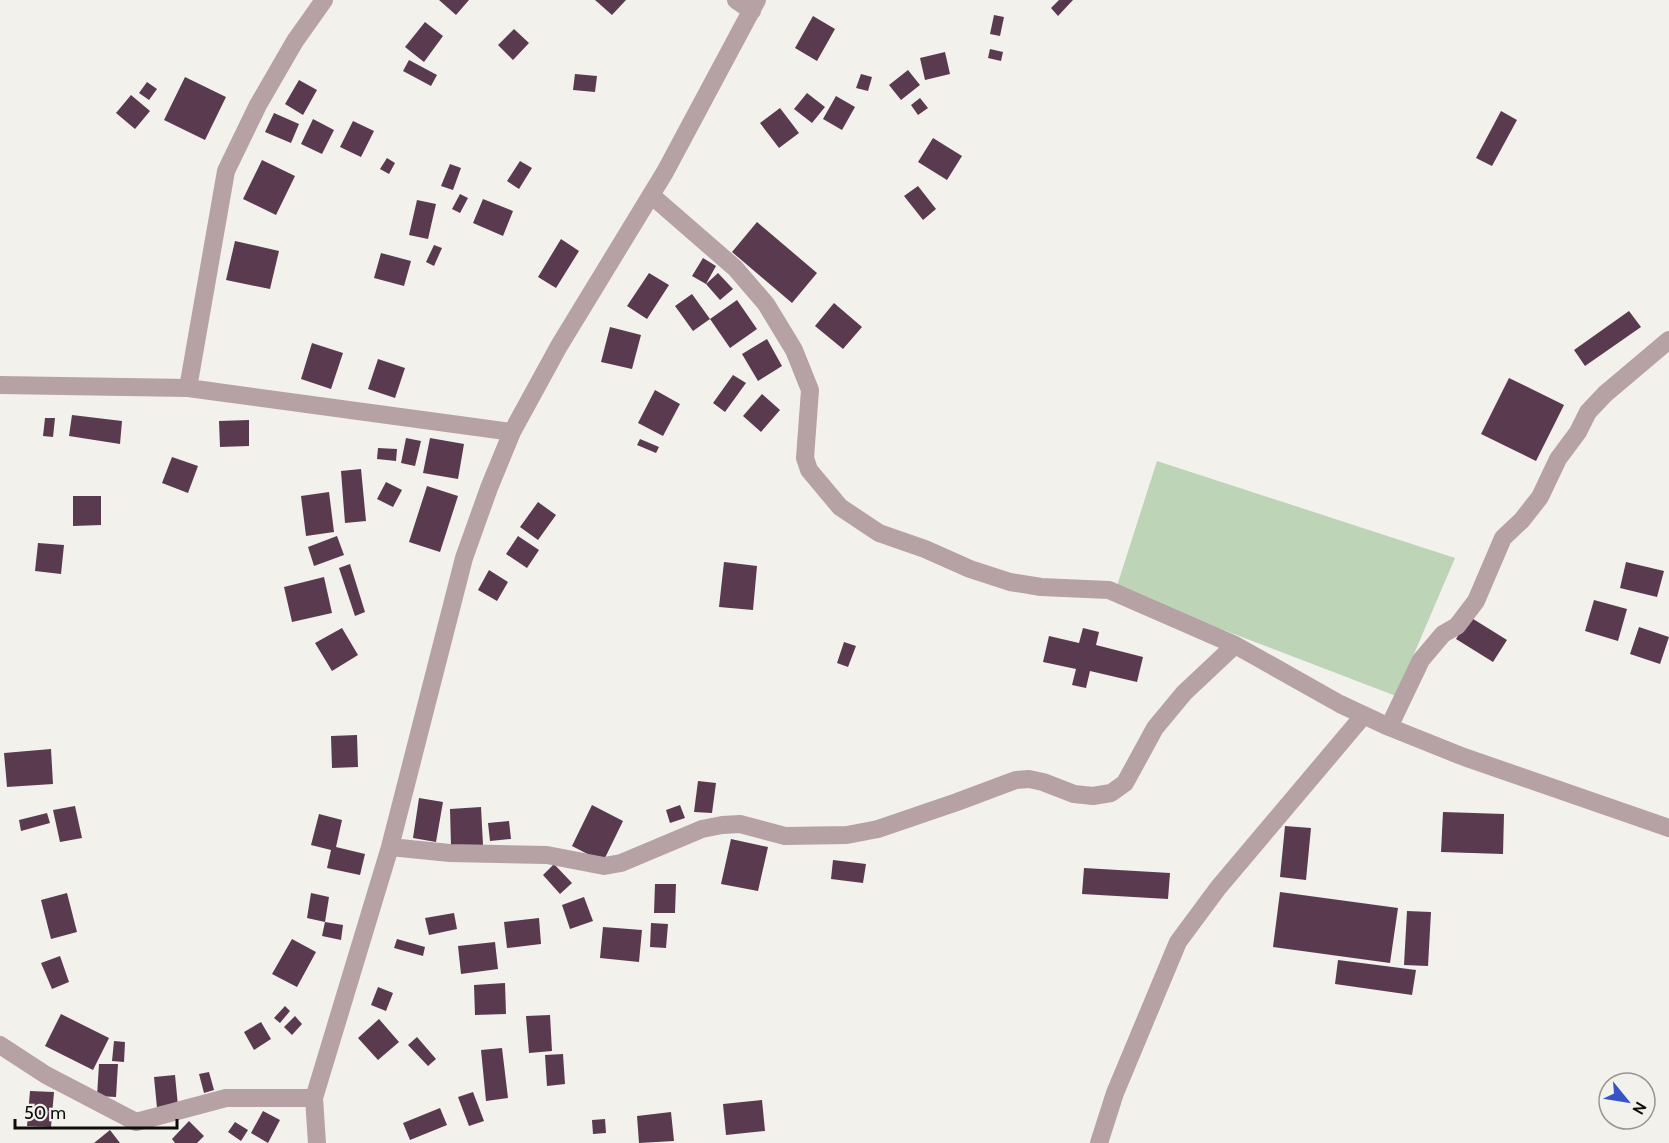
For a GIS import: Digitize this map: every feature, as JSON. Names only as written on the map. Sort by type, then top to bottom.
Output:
[{"type":"street","points":[[188,388],[226,171],[258,105],[295,41],[324,0]]},
{"type":"street","points":[[317,1143],[314,1098],[390,847],[464,558],[489,488],[512,432],[559,346],[651,195],[754,6],[736,0]]},
{"type":"street","points":[[651,195],[735,268],[766,304],[794,350],[810,390],[805,458],[809,470],[840,507],[879,532],[970,569],[1010,582],[1041,587],[1109,590],[1236,645],[1340,704],[1389,727],[1464,757],[1669,828]]},
{"type":"street","points":[[1389,727],[1421,660],[1443,634],[1457,626],[1476,601],[1503,538],[1522,520],[1540,497],[1558,459],[1578,432],[1588,412],[1605,394],[1669,340]]},
{"type":"street","points":[[0,385],[188,388],[512,432]]},
{"type":"street","points":[[390,847],[450,853],[547,855],[604,866],[621,862],[702,829],[722,825],[740,824],[784,836],[847,834],[878,829],[1016,780],[1029,779],[1043,782],[1074,795],[1093,796],[1111,793],[1125,783],[1155,728],[1184,693],[1236,645]]},
{"type":"street","points":[[1100,1143],[1114,1093],[1178,942],[1218,888],[1364,715]]},
{"type":"street","points":[[0,1045],[46,1075],[136,1122],[226,1098],[314,1098]]},
{"type":"green space","points":[[1157,461],[1455,558],[1396,696],[1116,589]]},
{"type":"building","points":[[439,0],[469,0],[456,15]]},
{"type":"building","points":[[595,0],[626,0],[612,15]]},
{"type":"building","points":[[1059,0],[1073,0],[1058,16],[1051,8]]},
{"type":"building","points":[[994,15],[1004,17],[1000,36],[990,34]]},
{"type":"building","points":[[813,16],[835,29],[817,61],[795,48]]},
{"type":"building","points":[[425,22],[443,36],[424,62],[405,47]]},
{"type":"building","points":[[514,29],[529,43],[513,60],[498,45]]},
{"type":"building","points":[[990,49],[1003,52],[1001,61],[988,58]]},
{"type":"building","points":[[945,52],[950,74],[925,80],[920,58]]},
{"type":"building","points":[[409,60],[437,75],[431,86],[403,71]]},
{"type":"building","points":[[908,70],[920,85],[901,100],[889,85]]},
{"type":"building","points":[[575,74],[597,76],[595,92],[573,90]]},
{"type":"building","points":[[861,74],[872,77],[868,91],[856,88]]},
{"type":"building","points":[[185,77],[226,97],[205,140],[164,120]]},
{"type":"building","points":[[299,80],[317,90],[303,115],[285,104]]},
{"type":"building","points":[[147,82],[157,89],[149,100],[139,93]]},
{"type":"building","points":[[807,93],[825,107],[812,123],[794,109]]},
{"type":"building","points":[[131,95],[150,111],[135,129],[116,113]]},
{"type":"building","points":[[836,96],[855,107],[842,130],[823,119]]},
{"type":"building","points":[[920,98],[928,108],[918,115],[911,105]]},
{"type":"building","points":[[780,108],[799,133],[779,148],[760,123]]},
{"type":"building","points":[[1501,111],[1517,120],[1492,166],[1476,158]]},
{"type":"building","points":[[274,113],[299,124],[291,143],[265,132]]},
{"type":"building","points":[[313,119],[334,130],[322,154],[301,144]]},
{"type":"building","points":[[353,121],[374,131],[361,157],[340,147]]},
{"type":"building","points":[[933,138],[962,156],[947,180],[918,162]]},
{"type":"building","points":[[387,158],[395,163],[389,174],[380,169]]},
{"type":"building","points":[[262,160],[295,176],[276,215],[243,199]]},
{"type":"building","points":[[520,161],[532,168],[519,189],[507,181]]},
{"type":"building","points":[[450,164],[461,168],[453,190],[441,186]]},
{"type":"building","points":[[918,186],[936,209],[923,220],[904,196]]},
{"type":"building","points":[[460,194],[468,198],[460,213],[452,209]]},
{"type":"building","points":[[483,199],[513,211],[503,236],[473,223]]},
{"type":"building","points":[[417,200],[436,204],[428,239],[409,235]]},
{"type":"building","points":[[757,222],[817,273],[792,303],[732,252]]},
{"type":"building","points":[[561,239],[579,251],[556,288],[538,277]]},
{"type":"building","points":[[235,241],[279,251],[270,289],[226,280]]},
{"type":"building","points":[[434,245],[442,248],[434,266],[426,262]]},
{"type":"building","points":[[381,253],[411,261],[404,286],[374,278]]},
{"type":"building","points":[[703,258],[716,266],[706,284],[692,276]]},
{"type":"building","points":[[649,273],[669,285],[647,319],[627,306]]},
{"type":"building","points":[[718,273],[733,289],[720,300],[706,284]]},
{"type":"building","points":[[692,294],[710,319],[693,331],[675,306]]},
{"type":"building","points":[[737,300],[757,329],[730,348],[710,319]]},
{"type":"building","points":[[834,303],[862,327],[843,349],[815,326]]},
{"type":"building","points":[[1629,311],[1641,327],[1585,366],[1574,350]]},
{"type":"building","points":[[610,327],[641,335],[632,369],[601,362]]},
{"type":"building","points":[[767,339],[782,366],[758,381],[742,354]]},
{"type":"building","points":[[312,343],[343,353],[331,389],[301,379]]},
{"type":"building","points":[[378,359],[405,368],[395,398],[368,389]]},
{"type":"building","points":[[733,375],[746,383],[725,412],[713,403]]},
{"type":"building","points":[[1509,378],[1564,405],[1536,461],[1481,434]]},
{"type":"building","points":[[655,390],[680,404],[663,436],[638,423]]},
{"type":"building","points":[[762,394],[780,410],[761,432],[743,416]]},
{"type":"building","points":[[72,415],[122,421],[120,444],[69,436]]},
{"type":"building","points":[[45,418],[55,418],[53,437],[43,436]]},
{"type":"building","points":[[249,420],[249,446],[220,447],[219,421]]},
{"type":"building","points":[[406,438],[421,441],[415,466],[401,463]]},
{"type":"building","points":[[430,438],[464,444],[458,479],[423,473]]},
{"type":"building","points":[[640,439],[659,447],[656,453],[637,445]]},
{"type":"building","points":[[378,448],[397,449],[396,461],[377,459]]},
{"type":"building","points":[[172,457],[198,466],[188,493],[162,483]]},
{"type":"building","points":[[361,469],[366,521],[345,523],[341,471]]},
{"type":"building","points":[[386,482],[402,490],[393,507],[377,499]]},
{"type":"building","points":[[427,486],[458,496],[440,552],[409,542]]},
{"type":"building","points":[[329,492],[334,532],[306,536],[301,496]]},
{"type":"building","points":[[73,496],[101,496],[101,525],[73,526]]},
{"type":"building","points":[[538,502],[556,515],[538,540],[520,527]]},
{"type":"building","points":[[337,536],[344,555],[314,566],[308,547]]},
{"type":"building","points":[[518,536],[539,550],[527,568],[506,554]]},
{"type":"building","points":[[38,543],[64,545],[61,574],[35,571]]},
{"type":"building","points":[[724,562],[757,566],[753,610],[719,607]]},
{"type":"building","points":[[1626,562],[1664,571],[1657,597],[1620,588]]},
{"type":"building","points":[[350,564],[365,612],[355,616],[339,568]]},
{"type":"building","points":[[489,570],[508,582],[497,601],[478,590]]},
{"type":"building","points":[[324,577],[332,613],[292,622],[284,587]]},
{"type":"building","points":[[1594,600],[1627,609],[1618,641],[1585,631]]},
{"type":"building","points":[[1470,617],[1507,640],[1493,662],[1456,639]]},
{"type":"building","points":[[1639,627],[1669,637],[1660,664],[1630,654]]},
{"type":"building","points":[[342,628],[358,655],[332,671],[315,643]]},
{"type":"building","points":[[1083,628],[1099,632],[1096,645],[1143,657],[1137,682],[1090,671],[1086,688],[1072,685],[1076,669],[1043,662],[1049,636],[1079,643]]},
{"type":"building","points":[[844,642],[856,646],[848,667],[837,663]]},
{"type":"building","points":[[357,735],[358,767],[332,768],[331,736]]},
{"type":"building","points":[[51,749],[53,784],[7,787],[4,753]]},
{"type":"building","points":[[698,781],[716,783],[712,813],[694,812]]},
{"type":"building","points":[[419,798],[443,802],[436,842],[413,838]]},
{"type":"building","points":[[592,805],[623,821],[603,862],[572,846]]},
{"type":"building","points":[[680,805],[685,818],[670,823],[666,810]]},
{"type":"building","points":[[75,806],[82,838],[60,842],[53,810]]},
{"type":"building","points":[[481,807],[483,845],[451,846],[450,809]]},
{"type":"building","points":[[1443,812],[1504,814],[1503,854],[1441,852]]},
{"type":"building","points":[[47,813],[50,823],[21,831],[19,820]]},
{"type":"building","points":[[319,814],[342,820],[336,847],[365,854],[360,875],[327,868],[331,850],[311,845]]},
{"type":"building","points":[[509,821],[511,839],[490,841],[488,823]]},
{"type":"building","points":[[1285,826],[1311,828],[1306,880],[1280,877]]},
{"type":"building","points":[[731,839],[768,847],[758,891],[721,884]]},
{"type":"building","points":[[833,860],[866,864],[863,883],[831,879]]},
{"type":"building","points":[[554,864],[572,883],[560,894],[543,875]]},
{"type":"building","points":[[1084,868],[1170,873],[1168,899],[1082,894]]},
{"type":"building","points":[[655,884],[676,884],[675,913],[654,913]]},
{"type":"building","points":[[1280,892],[1398,908],[1390,963],[1273,947]]},
{"type":"building","points":[[67,893],[77,932],[51,939],[41,900]]},
{"type":"building","points":[[311,893],[329,897],[325,922],[307,918]]},
{"type":"building","points":[[584,897],[593,921],[570,929],[562,905]]},
{"type":"building","points":[[1407,911],[1431,912],[1428,966],[1404,965]]},
{"type":"building","points":[[454,913],[457,929],[429,935],[425,918]]},
{"type":"building","points":[[539,918],[541,944],[507,948],[504,922]]},
{"type":"building","points":[[325,922],[343,925],[341,940],[322,936]]},
{"type":"building","points":[[651,923],[668,924],[666,948],[650,947]]},
{"type":"building","points":[[603,927],[642,930],[639,962],[600,958]]},
{"type":"building","points":[[292,939],[316,952],[297,987],[272,974]]},
{"type":"building","points":[[397,939],[425,947],[423,956],[394,948]]},
{"type":"building","points":[[495,942],[498,969],[461,974],[458,946]]},
{"type":"building","points":[[60,956],[69,982],[52,989],[41,963]]},
{"type":"building","points":[[1338,960],[1416,970],[1412,995],[1335,984]]},
{"type":"building","points":[[505,983],[506,1014],[475,1015],[474,985]]},
{"type":"building","points":[[378,987],[393,993],[386,1011],[371,1005]]},
{"type":"building","points":[[285,1006],[290,1011],[280,1023],[274,1018]]},
{"type":"building","points":[[61,1014],[109,1038],[93,1070],[45,1046]]},
{"type":"building","points":[[550,1015],[552,1051],[529,1053],[526,1016]]},
{"type":"building","points":[[295,1016],[302,1024],[292,1035],[284,1027]]},
{"type":"building","points":[[379,1019],[399,1042],[378,1060],[358,1038]]},
{"type":"building","points":[[261,1022],[271,1039],[254,1050],[244,1032]]},
{"type":"building","points":[[417,1037],[436,1059],[428,1066],[408,1045]]},
{"type":"building","points":[[114,1041],[125,1042],[124,1062],[112,1061]]},
{"type":"building","points":[[502,1048],[508,1098],[486,1101],[481,1050]]},
{"type":"building","points":[[563,1054],[565,1084],[547,1086],[545,1055]]},
{"type":"building","points":[[99,1064],[118,1064],[116,1097],[97,1096]]},
{"type":"building","points":[[209,1072],[214,1090],[204,1093],[199,1074]]},
{"type":"building","points":[[175,1075],[178,1106],[157,1108],[154,1077]]},
{"type":"building","points":[[30,1091],[54,1092],[51,1127],[27,1126]]},
{"type":"building","points":[[473,1092],[484,1121],[469,1126],[458,1097]]},
{"type":"building","points":[[762,1100],[765,1131],[726,1135],[723,1104]]},
{"type":"building","points":[[440,1108],[447,1125],[410,1140],[403,1123]]},
{"type":"building","points":[[263,1111],[280,1120],[268,1143],[251,1133]]},
{"type":"building","points":[[671,1112],[674,1141],[639,1143],[637,1116]]},
{"type":"building","points":[[605,1119],[606,1133],[593,1134],[592,1120]]},
{"type":"building","points":[[189,1121],[204,1136],[197,1143],[175,1143],[172,1139]]},
{"type":"building","points":[[235,1122],[248,1130],[241,1141],[228,1132]]},
{"type":"building","points":[[110,1130],[120,1143],[94,1143]]}]
